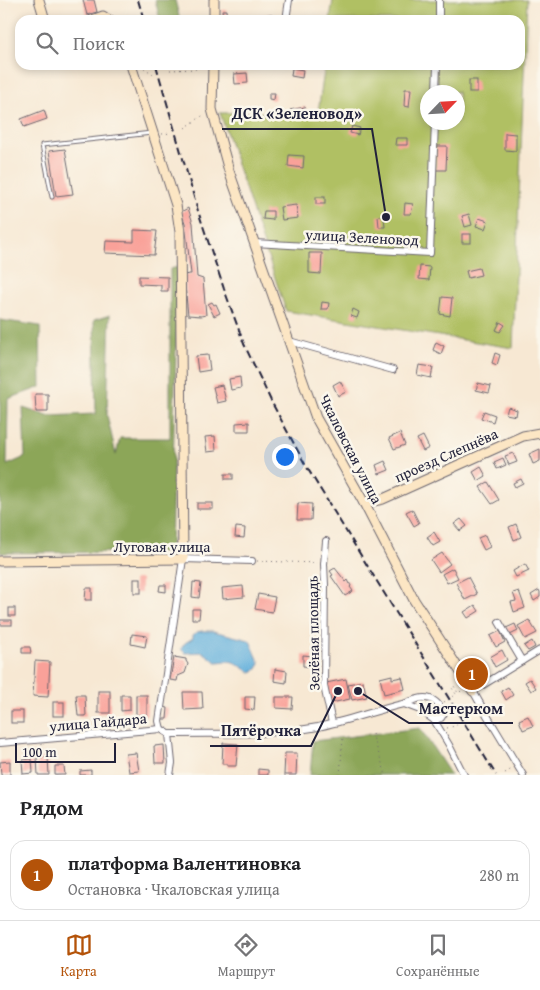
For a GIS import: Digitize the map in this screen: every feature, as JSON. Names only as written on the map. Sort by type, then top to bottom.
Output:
[{"type":"street","points":[[40,0],[44,15]]},
{"type":"street","points":[[214,0],[214,15]]},
{"type":"street","points":[[287,15],[289,0]]},
{"type":"street","points":[[439,0],[439,15]]},
{"type":"street","points":[[133,70],[176,205],[180,232],[183,559],[159,721],[161,729]]},
{"type":"street","name":"Чкаловская улица","points":[[213,70],[212,109],[229,171],[316,418],[364,503],[414,600],[474,690],[482,708],[523,775]]},
{"type":"street","points":[[436,85],[437,70]]},
{"type":"street","name":"улица Зеленовод","points":[[254,244],[430,253],[435,130]]},
{"type":"street","points":[[289,341],[394,370]]},
{"type":"street","name":"проезд Слепнёва","points":[[364,503],[383,499],[523,436],[540,433]]},
{"type":"street","name":"Зелёная площадь","points":[[326,541],[324,564],[324,686],[332,724]]},
{"type":"street","name":"Луговая улица","points":[[0,561],[183,559],[252,561]]},
{"type":"street","points":[[499,622],[522,661]]},
{"type":"street","points":[[474,690],[540,650]]},
{"type":"street","points":[[170,775],[172,763],[169,734],[271,732],[316,727],[404,704],[422,697],[431,698],[439,704],[444,713],[441,718],[434,720]]},
{"type":"street","points":[[404,704],[420,710],[434,720],[464,775]]},
{"type":"street","name":"улица Гайдара","points":[[0,743],[161,729],[169,734]]},
{"type":"lane","points":[[52,197],[42,145],[153,134]]},
{"type":"path","points":[[147,70],[153,74]]},
{"type":"path","points":[[185,128],[212,109]]},
{"type":"path","points":[[153,134],[171,133]]},
{"type":"path","points":[[252,561],[324,564]]},
{"type":"path","points":[[444,702],[456,694],[452,688],[454,686],[458,693]]},
{"type":"path","points":[[470,716],[474,713]]},
{"type":"path","points":[[372,734],[386,775]]},
{"type":"path","points":[[340,775],[343,737]]},
{"type":"path","points":[[505,773],[509,770]]},
{"type":"green space","points":[[155,0],[175,0],[179,15],[159,15]]},
{"type":"green space","points":[[333,0],[527,0],[525,50],[525,15],[331,15]]},
{"type":"green space","points":[[324,70],[524,70],[513,348],[286,311],[220,113],[318,112]]},
{"type":"green space","points":[[178,267],[171,552],[0,553],[0,320],[40,326],[41,387],[8,399],[7,465],[25,457],[23,408],[48,416],[96,414],[94,320],[110,315],[107,415],[116,455],[120,438],[170,438],[170,269]]},
{"type":"green space","points":[[420,728],[451,775],[310,775],[313,741]]},
{"type":"water","points":[[213,631],[249,640],[260,664],[256,670],[251,672],[231,661],[216,662],[203,652],[185,653],[181,649],[185,643],[193,638],[193,635],[197,632]]},
{"type":"building","points":[[83,0],[94,0],[97,12],[87,15]]},
{"type":"building","points":[[222,10],[226,10],[226,15],[222,15]]},
{"type":"building","points":[[292,70],[303,70],[302,78],[291,76]]},
{"type":"building","points":[[247,73],[248,83],[235,84],[234,74]]},
{"type":"building","points":[[469,80],[477,80],[477,92],[469,92]]},
{"type":"building","points":[[405,89],[411,89],[409,107],[404,106]]},
{"type":"building","points":[[269,93],[275,93],[274,100],[269,99]]},
{"type":"building","points":[[305,107],[306,115],[292,118],[290,110]]},
{"type":"building","points":[[44,110],[47,119],[24,127],[21,119]]},
{"type":"building","points":[[352,126],[360,128],[358,135],[350,133]]},
{"type":"building","points":[[505,133],[516,134],[516,151],[505,150]]},
{"type":"building","points":[[396,138],[407,138],[407,145],[395,145]]},
{"type":"building","points":[[436,146],[447,146],[446,170],[436,170]]},
{"type":"building","points":[[65,149],[73,194],[56,196],[49,151]]},
{"type":"building","points":[[289,155],[304,156],[303,168],[288,166]]},
{"type":"building","points":[[316,197],[325,197],[325,204],[316,204]]},
{"type":"building","points":[[405,203],[413,204],[411,214],[404,214]]},
{"type":"building","points":[[296,205],[298,218],[282,220],[280,207]]},
{"type":"building","points":[[188,208],[193,223],[197,277],[203,279],[206,315],[201,316],[188,315],[184,275],[191,274],[185,223],[181,212]]},
{"type":"building","points":[[264,211],[273,211],[273,220],[263,219]]},
{"type":"building","points":[[469,214],[472,225],[465,227],[462,216]]},
{"type":"building","points":[[378,216],[384,216],[385,227],[379,227]]},
{"type":"building","points":[[479,218],[488,221],[485,229],[476,226]]},
{"type":"building","points":[[134,230],[157,231],[154,255],[105,253],[106,241],[134,242]]},
{"type":"building","points":[[462,234],[471,234],[471,243],[462,243]]},
{"type":"building","points":[[309,253],[322,253],[321,274],[309,273]]},
{"type":"building","points":[[420,266],[430,267],[429,280],[419,279]]},
{"type":"building","points":[[479,268],[481,275],[468,278],[466,271]]},
{"type":"building","points":[[139,276],[168,277],[168,291],[161,291],[161,285],[139,284]]},
{"type":"building","points":[[442,297],[452,298],[450,316],[440,314]]},
{"type":"building","points":[[212,302],[214,305],[216,304],[220,313],[214,316],[208,304]]},
{"type":"building","points":[[322,302],[329,303],[328,309],[321,309]]},
{"type":"building","points":[[353,309],[359,312],[357,318],[351,316]]},
{"type":"building","points":[[500,322],[505,325],[500,332],[496,330]]},
{"type":"building","points":[[436,342],[444,346],[441,354],[433,350]]},
{"type":"building","points":[[495,353],[500,355],[497,365],[492,363]]},
{"type":"building","points":[[208,355],[210,370],[198,372],[196,356]]},
{"type":"building","points":[[419,365],[433,367],[431,378],[417,375]]},
{"type":"building","points":[[240,377],[241,388],[231,390],[229,379]]},
{"type":"building","points":[[340,381],[346,392],[338,396],[333,385]]},
{"type":"building","points":[[478,383],[491,386],[489,393],[476,390]]},
{"type":"building","points":[[222,385],[226,401],[217,403],[213,387]]},
{"type":"building","points":[[35,394],[48,394],[48,412],[36,412]]},
{"type":"building","points":[[508,407],[517,410],[516,416],[506,414]]},
{"type":"building","points":[[484,411],[495,415],[493,422],[481,418]]},
{"type":"building","points":[[249,422],[249,431],[236,431],[236,423]]},
{"type":"building","points":[[400,433],[405,445],[394,449],[389,438]]},
{"type":"building","points":[[215,436],[216,451],[207,452],[205,437]]},
{"type":"building","points":[[423,436],[429,448],[423,451],[417,439]]},
{"type":"building","points":[[540,449],[540,461],[533,464],[529,454]]},
{"type":"building","points":[[513,453],[517,462],[509,465],[505,456]]},
{"type":"building","points":[[503,458],[506,465],[497,469],[494,462]]},
{"type":"building","points":[[385,461],[389,470],[379,474],[376,465]]},
{"type":"building","points":[[481,467],[486,476],[478,481],[473,472]]},
{"type":"building","points":[[225,474],[233,474],[233,479],[225,479]]},
{"type":"building","points":[[521,479],[523,483],[515,487],[513,483]]},
{"type":"building","points":[[488,482],[499,500],[492,504],[480,487]]},
{"type":"building","points":[[197,503],[213,503],[213,509],[197,509]]},
{"type":"building","points":[[298,503],[312,504],[311,520],[297,520]]},
{"type":"building","points":[[412,509],[419,523],[414,526],[406,512]]},
{"type":"building","points":[[461,519],[467,526],[460,531],[454,524]]},
{"type":"building","points":[[516,524],[521,537],[514,540],[509,527]]},
{"type":"building","points":[[236,527],[245,528],[244,538],[235,537]]},
{"type":"building","points":[[434,532],[440,542],[433,546],[427,537]]},
{"type":"building","points":[[485,535],[490,547],[484,550],[478,538]]},
{"type":"building","points":[[442,553],[450,564],[439,572],[431,560]]},
{"type":"building","points":[[525,564],[529,571],[516,577],[513,571]]},
{"type":"building","points":[[335,568],[346,582],[348,580],[353,591],[345,596],[331,576],[333,575],[330,571]]},
{"type":"building","points":[[453,568],[458,578],[447,583],[442,574]]},
{"type":"building","points":[[468,577],[477,594],[465,600],[456,583]]},
{"type":"building","points":[[134,579],[141,579],[141,593],[134,593]]},
{"type":"building","points":[[193,582],[201,583],[199,598],[192,597]]},
{"type":"building","points":[[160,585],[166,585],[166,592],[159,591]]},
{"type":"building","points":[[243,586],[244,597],[223,599],[222,588]]},
{"type":"building","points":[[86,588],[92,588],[92,600],[85,600]]},
{"type":"building","points":[[539,590],[540,597],[534,601],[531,595]]},
{"type":"building","points":[[519,591],[525,608],[514,612],[511,602],[516,601],[513,593]]},
{"type":"building","points":[[258,594],[275,597],[272,612],[255,609]]},
{"type":"building","points":[[475,605],[479,611],[468,618],[464,612]]},
{"type":"building","points":[[9,608],[15,608],[15,616],[9,616]]},
{"type":"building","points":[[192,609],[200,609],[199,619],[192,619]]},
{"type":"building","points":[[0,620],[12,620],[12,625],[0,625]]},
{"type":"building","points":[[529,620],[537,633],[525,639],[518,626]]},
{"type":"building","points":[[515,624],[518,631],[510,635],[506,628]]},
{"type":"building","points":[[500,631],[505,642],[496,647],[490,636]]},
{"type":"building","points":[[132,634],[147,636],[145,647],[131,644]]},
{"type":"building","points":[[532,641],[535,647],[528,651],[524,646]]},
{"type":"building","points":[[22,647],[30,647],[31,653],[22,653]]},
{"type":"building","points":[[502,650],[507,660],[495,667],[490,657]]},
{"type":"building","points":[[303,655],[313,656],[312,667],[303,666]]},
{"type":"building","points":[[174,657],[186,659],[188,664],[185,673],[178,676],[177,681],[170,680]]},
{"type":"building","points":[[35,661],[50,662],[48,697],[33,696]]},
{"type":"building","points":[[275,669],[287,671],[286,683],[274,681]]},
{"type":"building","points":[[392,675],[392,679],[402,677],[405,689],[384,694],[380,678]]},
{"type":"building","points":[[346,679],[350,699],[331,703],[326,683]]},
{"type":"building","points":[[530,679],[536,688],[531,691],[525,682]]},
{"type":"building","points":[[363,681],[367,697],[352,700],[348,684]]},
{"type":"building","points":[[508,687],[513,695],[506,700],[501,691]]},
{"type":"building","points":[[98,691],[110,691],[110,713],[98,713]]},
{"type":"building","points":[[183,692],[202,692],[203,709],[184,710]]},
{"type":"building","points":[[76,695],[85,695],[86,716],[78,716]]},
{"type":"building","points":[[121,695],[130,695],[130,710],[121,711]]},
{"type":"building","points":[[136,695],[147,695],[147,715],[136,715]]},
{"type":"building","points":[[245,697],[255,697],[254,710],[245,709]]},
{"type":"building","points":[[276,697],[293,697],[292,709],[276,708]]},
{"type":"building","points":[[53,702],[64,702],[64,716],[53,716]]},
{"type":"building","points":[[163,707],[168,708],[167,719],[162,719]]},
{"type":"building","points":[[11,711],[23,711],[23,723],[11,723]]},
{"type":"building","points":[[528,716],[533,726],[523,730],[519,720]]},
{"type":"building","points":[[223,743],[238,744],[236,766],[222,764]]},
{"type":"building","points":[[164,745],[165,763],[155,763],[154,746]]},
{"type":"building","points":[[136,753],[139,771],[129,772],[126,754]]},
{"type":"building","points":[[285,753],[297,753],[296,775],[284,775]]},
{"type":"building","points":[[48,757],[49,775],[38,775],[37,758]]},
{"type":"building","points":[[32,759],[33,773],[23,774],[22,760]]},
{"type":"building","points":[[10,761],[10,775],[1,775],[0,762]]},
{"type":"building","points":[[55,766],[64,766],[65,775],[55,775]]},
{"type":"building","points":[[258,769],[268,770],[268,775],[258,775]]},
{"type":"building","points":[[91,770],[91,775],[80,775],[80,771]]},
{"type":"railway","points":[[138,0],[142,15]]},
{"type":"railway","points":[[157,70],[198,211],[224,289],[244,344],[272,403],[306,466],[496,775]]},
{"type":"place","name":"ДСК «Зеленовод»","points":[[386,217]]},
{"type":"place","name":"платформа Валентиновка","points":[[472,674]]},
{"type":"place","name":"Пятёрочка","points":[[338,691]]},
{"type":"place","name":"Мастерком","points":[[358,691]]}]
